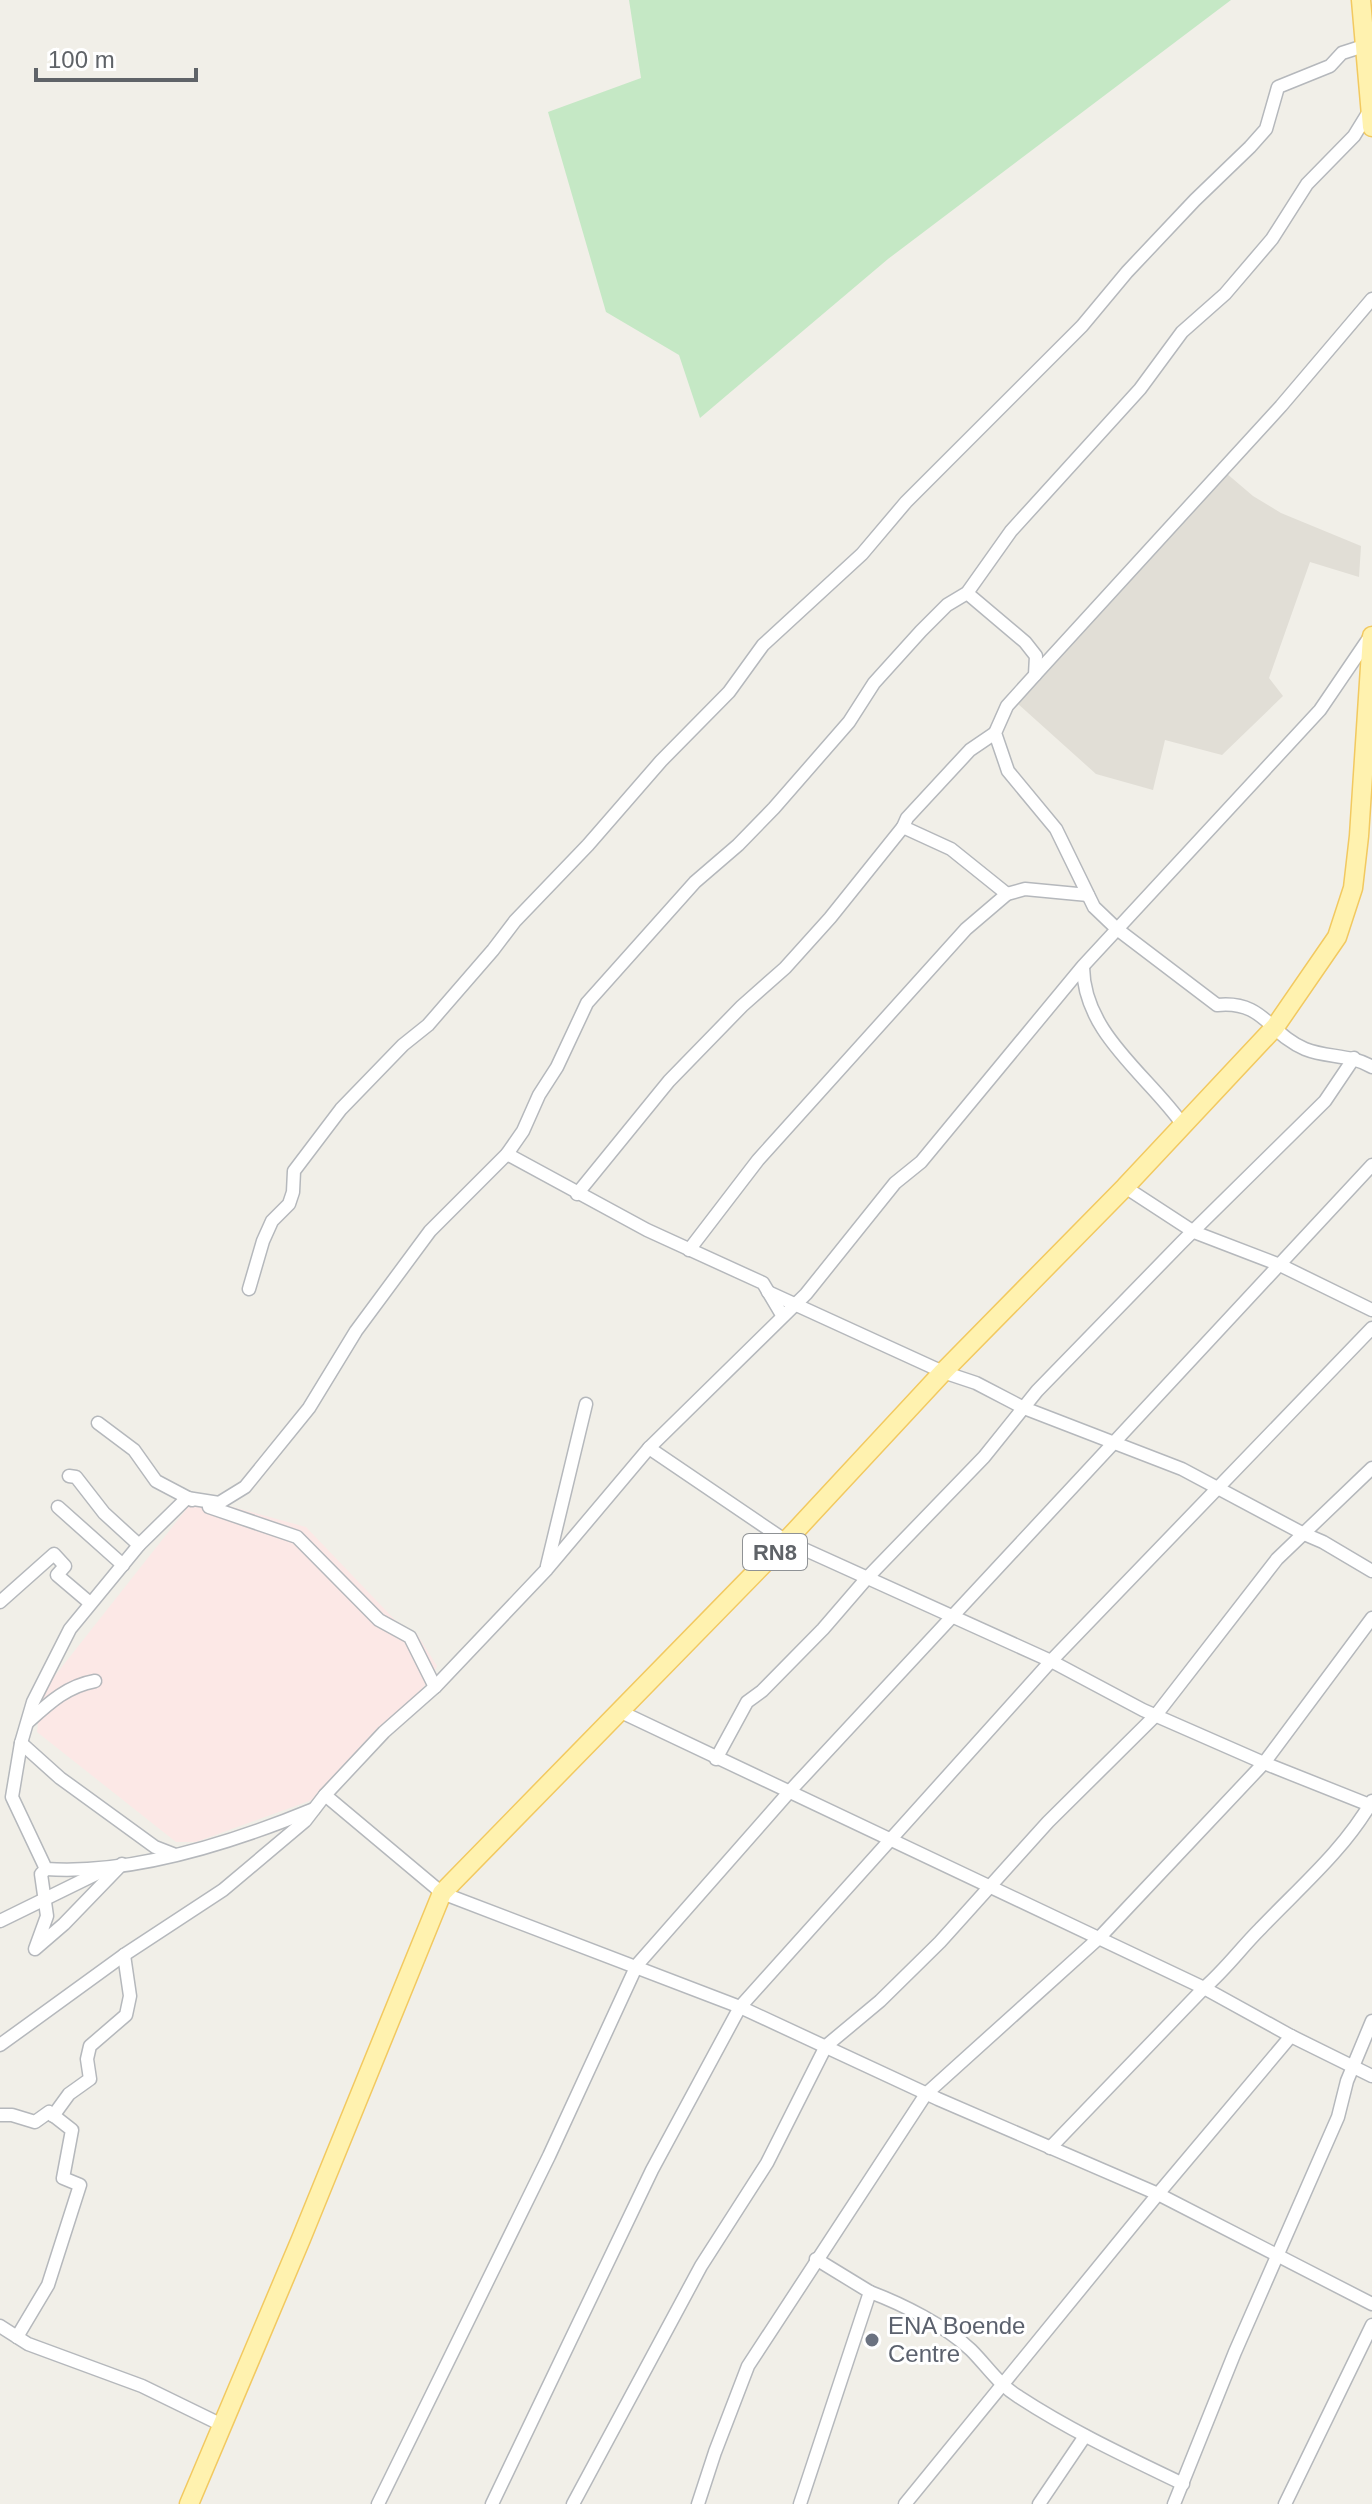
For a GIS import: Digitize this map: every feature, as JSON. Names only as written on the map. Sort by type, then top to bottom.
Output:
[{"type":"main road","points":[[1361,0],[1369,44],[1371,117]]},
{"type":"main road","name":"RN8","points":[[189,2504],[442,1893],[786,1541],[943,1372],[1125,1187],[1275,1027],[1337,937],[1353,888],[1372,635]]},
{"type":"street","points":[[249,1289],[272,1221],[289,1204],[294,1171],[319,1134],[357,1090],[428,1025],[515,921],[588,845],[661,761],[729,692],[763,645],[862,554],[906,502],[1082,326],[1127,272],[1250,147],[1266,129],[1278,87],[1330,66],[1342,53],[1369,44]]},
{"type":"street","points":[[187,1498],[219,1503],[245,1487],[309,1408],[356,1331],[430,1231],[507,1154],[523,1131],[539,1095],[557,1067],[587,1003],[695,882],[755,829],[849,722],[874,683],[921,631],[947,605],[967,593],[1011,531],[1140,389],[1182,332],[1225,294],[1272,239],[1307,184],[1371,117]]},
{"type":"street","points":[[577,1194],[669,1081],[742,1006],[785,968],[830,918],[907,818],[970,750],[995,733],[1007,706],[1281,406],[1372,299]]},
{"type":"street","points":[[967,593],[1025,642],[1036,656],[1035,675]]},
{"type":"street","points":[[0,2045],[124,1955],[223,1890],[305,1821],[384,1732],[435,1687],[547,1569],[649,1448],[796,1303],[895,1183],[926,1156],[1083,966],[1320,710],[1372,635]]},
{"type":"street","points":[[995,733],[1008,771],[1056,829],[1094,907],[1117,929],[1217,1005],[1233,1004],[1260,1013],[1305,1049],[1354,1058],[1372,1067]]},
{"type":"street","points":[[903,827],[951,849],[1007,894]]},
{"type":"street","points":[[689,1250],[758,1160],[966,929],[1007,894],[1025,889],[1088,895]]},
{"type":"street","points":[[1083,966],[1083,985],[1093,1013],[1110,1042],[1168,1104],[1183,1125]]},
{"type":"street","points":[[716,1759],[747,1702],[762,1691],[823,1629],[867,1578],[984,1457],[1037,1391],[1325,1101],[1354,1058]]},
{"type":"street","points":[[507,1154],[577,1194],[763,1283],[782,1315]]},
{"type":"street","points":[[378,2504],[549,2156],[637,1965],[790,1791],[1372,1165]]},
{"type":"street","points":[[1125,1187],[1194,1232],[1280,1265],[1372,1310]]},
{"type":"street","points":[[768,1292],[943,1372],[976,1383],[1024,1408],[1182,1469],[1372,1571]]},
{"type":"street","points":[[492,2504],[652,2170],[740,2007],[1051,1661],[1372,1328]]},
{"type":"street","points":[[547,1569],[586,1404]]},
{"type":"street","points":[[98,1423],[134,1450],[156,1481],[187,1498],[297,1537],[379,1620],[410,1637],[435,1687]]},
{"type":"street","points":[[649,1448],[786,1541],[1051,1661],[1156,1715],[1264,1763],[1371,1804],[1355,1830],[1239,1950],[1221,1974],[1050,2148]]},
{"type":"street","points":[[573,2504],[701,2266],[767,2163],[826,2046],[880,2001],[940,1942],[1048,1822],[1156,1715],[1277,1559],[1372,1468]]},
{"type":"street","points":[[69,1476],[76,1477],[97,1506],[139,1545]]},
{"type":"street","points":[[46,1869],[12,1797],[21,1743],[33,1702],[61,1646],[90,1603],[139,1545],[187,1498]]},
{"type":"street","points":[[58,1507],[123,1565]]},
{"type":"street","points":[[0,1602],[54,1554],[65,1566],[57,1575],[90,1603]]},
{"type":"street","points":[[698,2504],[748,2366],[926,2094],[1100,1937],[1264,1763],[1372,1618]]},
{"type":"street","points":[[27,1723],[63,1692],[81,1683],[95,1681]]},
{"type":"street","points":[[619,1711],[1100,1937],[1372,2076]]},
{"type":"street","points":[[21,1743],[60,1778],[155,1847],[174,1855]]},
{"type":"street","points":[[325,1795],[442,1893],[637,1965],[740,2007],[926,2094],[1158,2194],[1372,2304]]},
{"type":"street","points":[[117,1865],[64,1924],[35,1949],[47,1916],[41,1874],[46,1869],[79,1871],[174,1855],[257,1833],[314,1809]]},
{"type":"street","points":[[0,1921],[117,1865]]},
{"type":"street","points":[[53,2116],[69,2094],[90,2079],[87,2059],[90,2046],[126,2015],[130,1996],[124,1955]]},
{"type":"street","points":[[1174,2504],[1235,2352],[1338,2117],[1352,2068],[1372,2021]]},
{"type":"street","points":[[905,2504],[1291,2036]]},
{"type":"street","points":[[0,2115],[35,2122],[49,2112],[72,2130],[63,2178],[80,2185],[48,2285],[17,2337]]},
{"type":"street","points":[[816,2259],[870,2292],[904,2305],[969,2348],[1017,2396],[1085,2436],[1183,2484]]},
{"type":"street","points":[[800,2504],[870,2292]]},
{"type":"street","points":[[1285,2504],[1372,2325]]},
{"type":"street","points":[[0,2326],[17,2337],[142,2386],[222,2425]]},
{"type":"street","points":[[1039,2504],[1059,2470],[1085,2436]]},
{"type":"shaded area","points":[[1226,473],[1253,496],[1281,513],[1361,546],[1359,577],[1310,562],[1269,678],[1283,696],[1222,755],[1165,740],[1153,790],[1096,774],[1017,703]]},
{"type":"shaded area","points":[[196,1497],[306,1527],[396,1621],[417,1634],[437,1666],[431,1679],[312,1800],[196,1842],[176,1842],[37,1732],[42,1692]]},
{"type":"green space","points":[[629,0],[1231,0],[888,259],[700,418],[679,355],[606,312],[548,112],[641,78]]},
{"type":"place","name":"ENA Boende Centre","points":[[872,2340]]}]
